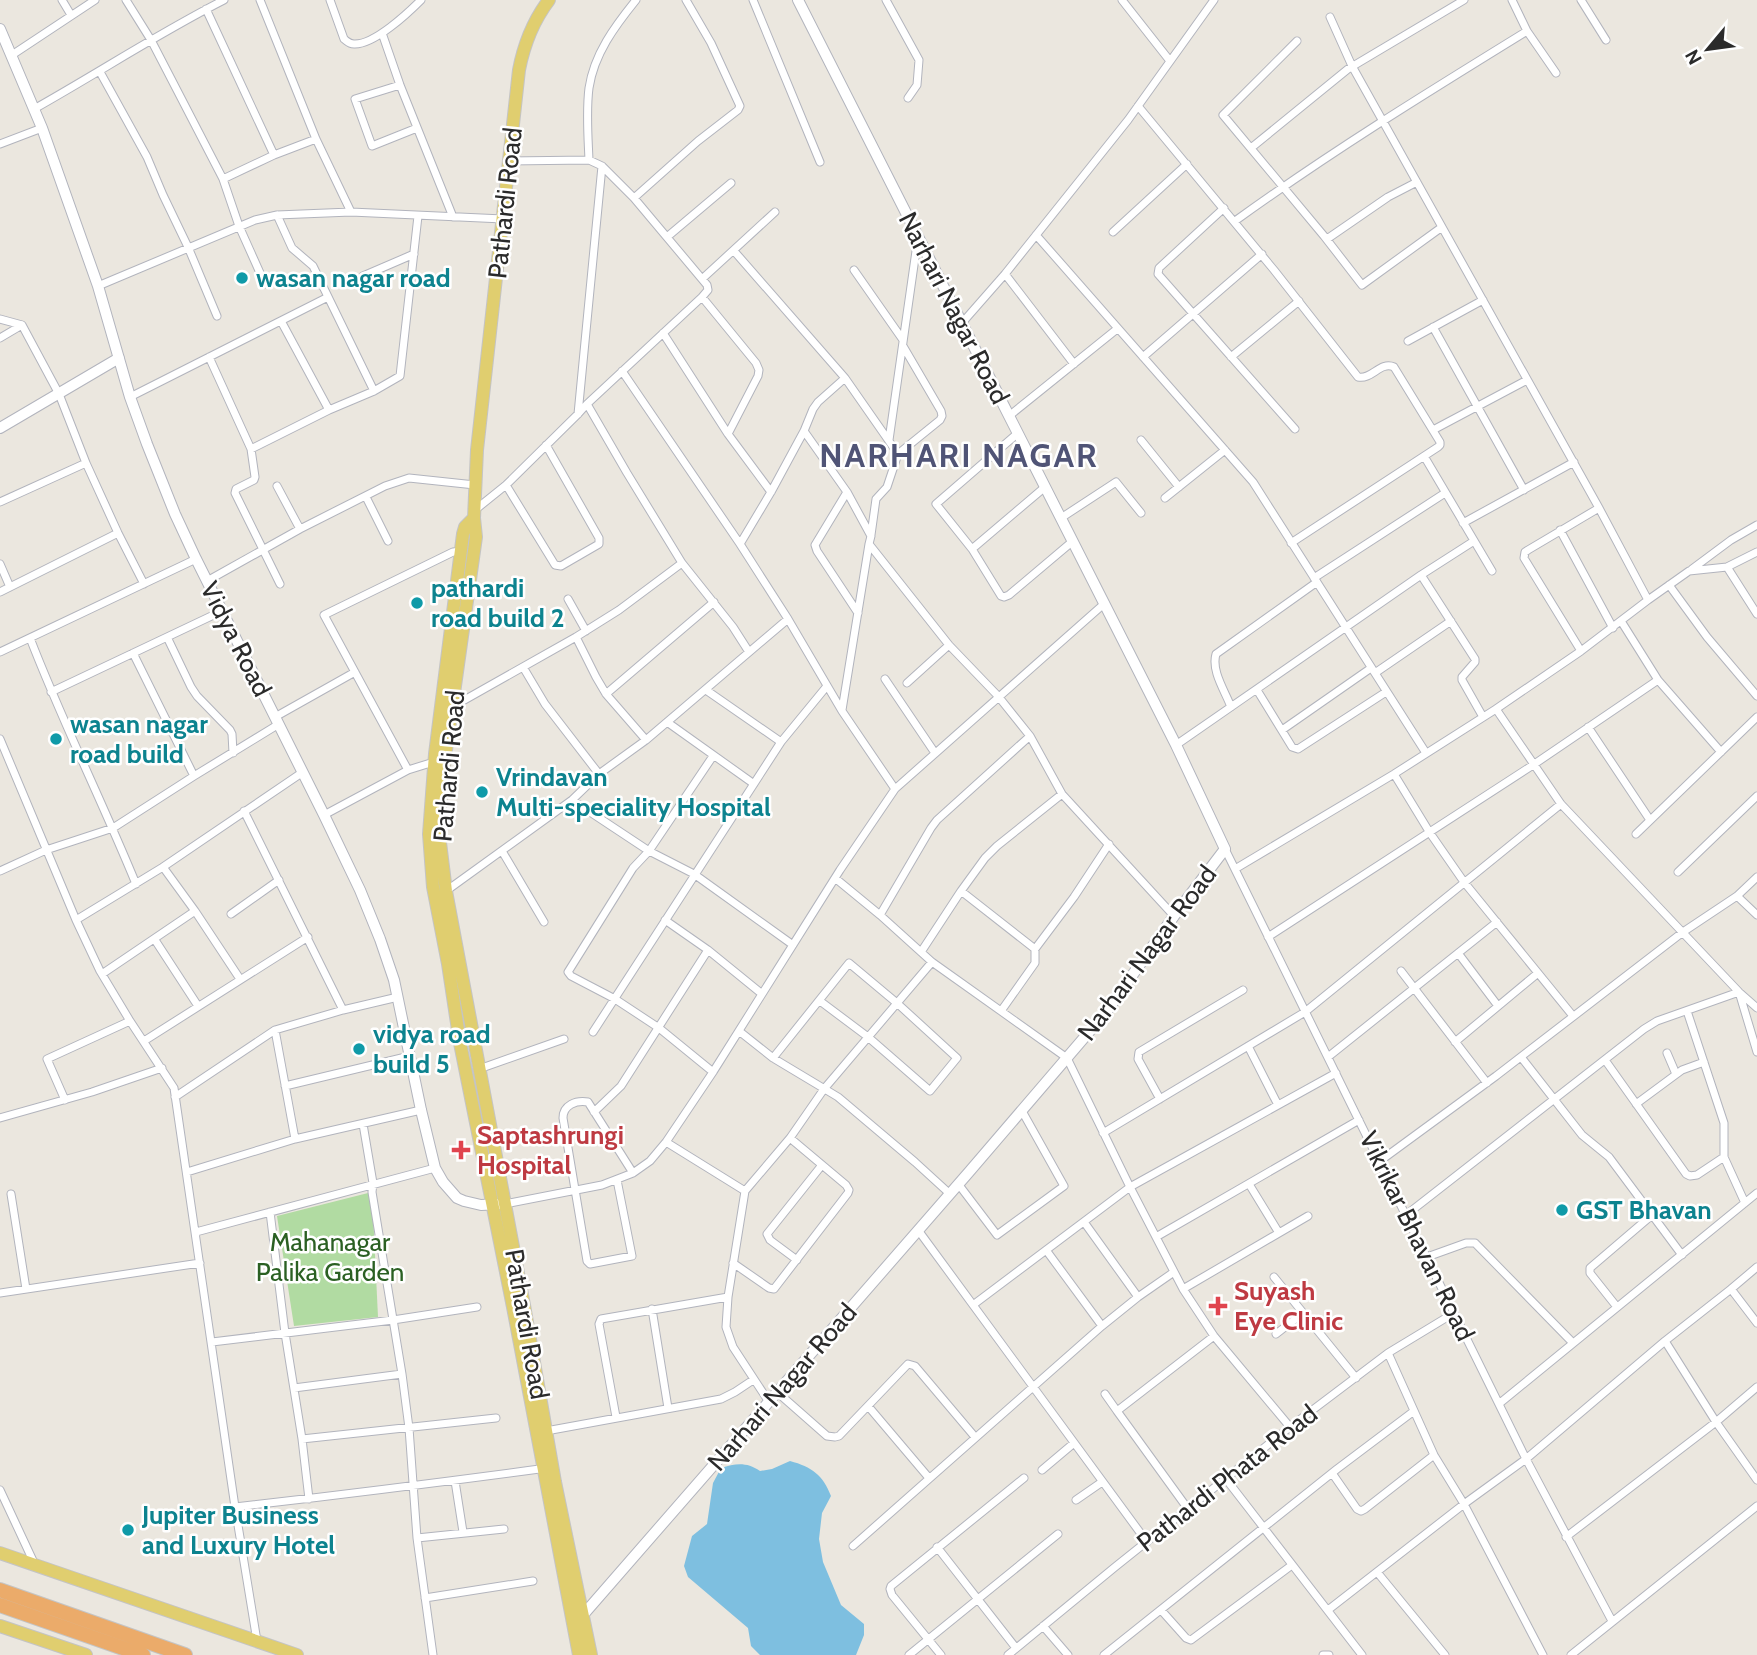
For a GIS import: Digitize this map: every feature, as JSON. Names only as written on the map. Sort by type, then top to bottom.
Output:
[{"type":"highway","points":[[0,1590],[185,1655]]},
{"type":"highway","points":[[0,1605],[143,1655]]},
{"type":"main road","name":"Pathardi Road","points":[[548,1468],[546,1431],[499,1204],[479,1069],[440,894],[438,826],[439,761],[467,552],[476,537],[474,515],[477,450],[519,70],[527,39],[540,11],[549,0]]},
{"type":"main road","points":[[440,894],[460,1043],[499,1204],[578,1618],[591,1655]]},
{"type":"main road","points":[[0,1553],[257,1641],[279,1652],[297,1655]]},
{"type":"main road","points":[[578,1618],[579,1655]]},
{"type":"main road","points":[[1,1629],[51,1649],[86,1655]]},
{"type":"street","points":[[62,0],[71,15]]},
{"type":"street","points":[[12,55],[95,0]]},
{"type":"street","points":[[126,0],[151,40],[223,179],[239,226],[265,284]]},
{"type":"street","points":[[34,109],[224,0]]},
{"type":"street","points":[[260,0],[316,139],[351,212]]},
{"type":"street","points":[[330,0],[341,35],[347,42],[357,44],[382,33],[421,0]]},
{"type":"street","points":[[589,160],[589,90],[595,62],[607,39],[636,0]]},
{"type":"street","points":[[635,198],[740,106],[711,43],[686,0]]},
{"type":"street","points":[[753,0],[820,162]]},
{"type":"street","name":"Narhari Nagar Road","points":[[578,1618],[1107,1011],[1224,849],[1105,603],[798,0]]},
{"type":"street","points":[[886,0],[919,60],[917,85],[908,99]]},
{"type":"street","points":[[1122,0],[1170,61]]},
{"type":"street","points":[[962,323],[1138,106],[1214,0]]},
{"type":"street","points":[[1251,148],[1352,66],[1464,0]]},
{"type":"street","points":[[1512,0],[1527,31],[1556,73]]},
{"type":"street","points":[[1581,0],[1606,40]]},
{"type":"street","points":[[206,9],[274,155]]},
{"type":"street","points":[[1330,17],[1352,66],[1574,462],[1648,600]]},
{"type":"street","name":"Vidya Road","points":[[0,29],[42,128],[98,286],[130,397],[151,455],[196,559],[324,815],[386,954],[435,1168],[457,1198],[473,1203],[499,1204]]},
{"type":"street","points":[[1235,221],[1382,120],[1527,31]]},
{"type":"street","points":[[382,33],[453,216]]},
{"type":"street","points":[[1297,41],[1223,115],[1362,285],[1442,227]]},
{"type":"street","points":[[100,72],[147,157],[217,316]]},
{"type":"street","points":[[400,85],[355,99],[372,146],[417,128]]},
{"type":"street","points":[[1138,106],[1262,254],[1358,377],[1366,377],[1386,365],[1394,367],[1440,445],[1291,543]]},
{"type":"street","points":[[0,144],[42,128]]},
{"type":"street","points":[[223,179],[316,139]]},
{"type":"street","points":[[474,515],[587,404],[702,298],[708,287],[635,198],[602,166],[589,160],[508,161]]},
{"type":"street","points":[[1113,232],[1187,164]]},
{"type":"street","points":[[578,414],[602,166]]},
{"type":"street","points":[[1327,239],[1388,197],[1417,182]]},
{"type":"street","points":[[667,237],[731,183]]},
{"type":"street","points":[[1224,208],[1158,270],[1159,276],[1295,429]]},
{"type":"street","points":[[98,286],[239,226],[277,215],[351,212],[503,219]]},
{"type":"street","points":[[702,279],[775,212]]},
{"type":"street","points":[[277,215],[292,248],[313,266],[374,390]]},
{"type":"street","points":[[251,449],[400,376],[418,216]]},
{"type":"street","points":[[1036,235],[1245,471],[1426,753]]},
{"type":"street","points":[[889,440],[918,236]]},
{"type":"street","points":[[734,251],[845,378],[898,454]]},
{"type":"street","points":[[363,276],[414,254]]},
{"type":"street","points":[[1143,357],[1262,254]]},
{"type":"street","points":[[842,710],[876,499],[887,487],[898,454],[943,416],[903,343],[854,270]]},
{"type":"street","points":[[1004,274],[1074,364]]},
{"type":"street","points":[[130,397],[328,298]]},
{"type":"street","points":[[702,298],[759,370],[728,434]]},
{"type":"street","points":[[1408,341],[1483,300]]},
{"type":"street","points":[[1231,357],[1299,301]]},
{"type":"street","points":[[0,319],[22,325],[60,394],[86,463],[145,584]]},
{"type":"street","points":[[281,321],[329,410]]},
{"type":"street","points":[[0,338],[22,325]]},
{"type":"street","points":[[1433,327],[1524,490]]},
{"type":"street","points":[[1010,416],[1117,329]]},
{"type":"street","points":[[663,333],[728,434],[771,492]]},
{"type":"street","points":[[209,357],[251,449],[254,480],[236,489],[235,493],[280,584]]},
{"type":"street","points":[[0,428],[119,358]]},
{"type":"street","points":[[622,371],[740,544],[842,710],[895,789]]},
{"type":"street","points":[[740,544],[771,492],[815,406],[845,378]]},
{"type":"street","points":[[1433,430],[1527,380]]},
{"type":"street","points":[[587,404],[682,563],[733,627],[749,652]]},
{"type":"street","points":[[804,431],[847,492],[870,540],[949,645],[998,696],[1030,736],[1062,794],[1174,916]]},
{"type":"street","points":[[1018,433],[936,504],[972,549],[1004,597],[1009,596],[1073,541]]},
{"type":"street","points":[[1141,440],[1179,487]]},
{"type":"street","points":[[506,485],[555,565],[561,566],[599,544],[599,538],[546,445]]},
{"type":"street","points":[[1165,498],[1226,450]]},
{"type":"street","points":[[1424,456],[1492,571]]},
{"type":"street","points":[[1463,523],[1574,462]]},
{"type":"street","points":[[0,502],[86,463]]},
{"type":"street","points":[[207,581],[385,486],[409,478],[475,485]]},
{"type":"street","points":[[1061,518],[1116,482],[1142,513]]},
{"type":"street","points":[[277,486],[300,529]]},
{"type":"street","points":[[972,549],[1045,487]]},
{"type":"street","points":[[847,492],[815,545],[858,613]]},
{"type":"street","points":[[1231,707],[1217,672],[1214,660],[1216,654],[1315,580],[1446,493]]},
{"type":"street","points":[[366,496],[388,541]]},
{"type":"street","points":[[1581,651],[1524,558],[1528,550],[1599,508]]},
{"type":"street","points":[[1235,869],[1394,774],[1496,709],[1613,628],[1731,540],[1757,525]]},
{"type":"street","points":[[1560,530],[1613,628]]},
{"type":"street","points":[[0,592],[118,533]]},
{"type":"street","points":[[1176,746],[1474,541]]},
{"type":"street","points":[[408,770],[324,615],[453,552],[467,552]]},
{"type":"street","points":[[1689,571],[1727,567],[1757,552]]},
{"type":"street","points":[[0,652],[196,559]]},
{"type":"street","points":[[446,709],[586,631],[682,563]]},
{"type":"street","points":[[0,564],[10,587]]},
{"type":"street","points":[[1727,567],[1757,614]]},
{"type":"street","points":[[1421,575],[1475,659],[1462,680],[1483,717]]},
{"type":"street","points":[[1669,585],[1707,637],[1757,696]]},
{"type":"street","points":[[568,599],[586,631]]},
{"type":"street","points":[[606,694],[714,602]]},
{"type":"street","points":[[499,1204],[575,1191],[617,1180],[650,1161],[713,1072],[835,878],[895,789],[1105,603]]},
{"type":"street","points":[[51,692],[222,611]]},
{"type":"street","points":[[440,894],[572,800],[599,774],[646,740],[788,619]]},
{"type":"street","points":[[1282,730],[1451,621]]},
{"type":"street","points":[[1621,621],[1658,680],[1721,752]]},
{"type":"street","points":[[167,636],[197,696],[230,730],[233,753]]},
{"type":"street","points":[[576,637],[606,694],[646,740]]},
{"type":"street","points":[[30,638],[136,884]]},
{"type":"street","points":[[907,683],[949,645]]},
{"type":"street","points":[[133,653],[194,776]]},
{"type":"street","points":[[523,667],[545,704],[599,774]]},
{"type":"street","points":[[0,872],[46,849],[113,828],[355,672]]},
{"type":"street","points":[[886,679],[935,753]]},
{"type":"street","points":[[1268,937],[1533,765],[1658,680]]},
{"type":"street","points":[[593,1032],[781,742],[827,686]]},
{"type":"street","points":[[706,690],[781,742]]},
{"type":"street","points":[[1257,690],[1293,747],[1298,749],[1386,692]]},
{"type":"street","points":[[1496,709],[1561,804],[1757,1008]]},
{"type":"street","points":[[1636,834],[1757,717]]},
{"type":"street","points":[[667,722],[754,783]]},
{"type":"street","points":[[1588,727],[1650,820]]},
{"type":"street","points":[[880,915],[937,820],[1030,736]]},
{"type":"street","points":[[0,738],[76,920],[102,974],[174,1087],[257,1641]]},
{"type":"street","points":[[713,756],[649,851],[633,869],[568,969],[571,976],[615,999],[659,1028],[713,1072]]},
{"type":"street","points":[[324,815],[408,770],[439,761]]},
{"type":"street","points":[[76,920],[163,867],[303,772]]},
{"type":"street","points":[[1394,774],[1464,882],[1573,1016]]},
{"type":"street","points":[[921,952],[961,891],[991,852],[1062,794]]},
{"type":"street","points":[[1678,872],[1757,796]]},
{"type":"street","points":[[572,800],[649,851],[694,874],[793,945]]},
{"type":"street","points":[[1103,1133],[1305,1012],[1561,804]]},
{"type":"street","points":[[244,811],[343,1010]]},
{"type":"street","points":[[1001,1011],[1035,962],[1035,949],[1108,845]]},
{"type":"street","name":"Vikrikar Bhavan Road","points":[[1224,849],[1526,1459],[1612,1621]]},
{"type":"street","points":[[502,851],[544,922]]},
{"type":"street","points":[[163,867],[240,979]]},
{"type":"street","points":[[1380,1161],[1487,1083],[1683,932],[1737,896],[1757,877]]},
{"type":"street","points":[[835,878],[932,962],[1067,1058],[1184,1289],[1214,1336],[1290,1427]]},
{"type":"street","points":[[230,914],[279,880]]},
{"type":"street","points":[[961,891],[1035,949]]},
{"type":"street","points":[[1737,896],[1757,915]]},
{"type":"street","points":[[102,974],[195,911]]},
{"type":"street","points":[[665,920],[708,950],[762,994]]},
{"type":"street","points":[[1328,1057],[1497,922]]},
{"type":"street","points":[[144,1041],[308,937]]},
{"type":"street","points":[[155,940],[198,1006]]},
{"type":"street","points":[[594,1112],[621,1086],[708,950]]},
{"type":"street","points":[[1458,953],[1498,1006]]},
{"type":"street","points":[[769,1402],[753,1380],[729,1338],[726,1327],[728,1297],[745,1191],[790,1138],[824,1089],[932,962]]},
{"type":"street","points":[[773,1058],[849,963],[957,1058],[930,1091],[868,1037],[820,1001]]},
{"type":"street","points":[[1401,971],[1487,1083]]},
{"type":"street","points":[[1455,1042],[1538,973]]},
{"type":"street","points":[[1160,1099],[1138,1059],[1139,1052],[1243,990]]},
{"type":"street","points":[[1406,1215],[1650,1025],[1739,992]]},
{"type":"street","points":[[1739,992],[1757,1052]]},
{"type":"street","points":[[175,1097],[275,1030],[398,997]]},
{"type":"street","points":[[1687,1011],[1724,1123],[1724,1157],[1745,1203]]},
{"type":"street","points":[[65,1100],[47,1059],[130,1021]]},
{"type":"street","points":[[275,1030],[295,1139]]},
{"type":"street","points":[[739,1031],[773,1058],[838,1097],[950,1194]]},
{"type":"street","points":[[479,1069],[564,1039]]},
{"type":"street","points":[[1248,1046],[1278,1105]]},
{"type":"street","points":[[1667,1054],[1676,1074]]},
{"type":"street","points":[[285,1086],[410,1056]]},
{"type":"street","points":[[1521,1057],[1582,1135],[1609,1157],[1682,1255]]},
{"type":"street","points":[[1605,1060],[1686,1174],[1697,1175],[1724,1157]]},
{"type":"street","points":[[1636,1104],[1676,1074],[1704,1062]]},
{"type":"street","points":[[0,1118],[162,1068]]},
{"type":"street","points":[[973,1305],[1130,1187],[1336,1073]]},
{"type":"street","points":[[617,1180],[632,1254],[630,1258],[592,1265],[589,1264],[575,1191],[563,1112],[566,1107],[588,1102],[633,1173]]},
{"type":"street","points":[[187,1172],[295,1139],[421,1110]]},
{"type":"street","points":[[958,1185],[997,1235],[1064,1186],[1022,1111]]},
{"type":"street","points":[[1156,1237],[1359,1120]]},
{"type":"street","points":[[363,1124],[402,1374],[417,1538],[433,1655]]},
{"type":"street","points":[[733,1263],[772,1289],[776,1287],[848,1193],[846,1185],[790,1138]]},
{"type":"street","points":[[666,1142],[745,1191]]},
{"type":"street","points":[[797,1260],[770,1240],[767,1234],[822,1165]]},
{"type":"street","points":[[196,1232],[435,1168]]},
{"type":"street","points":[[1249,1184],[1279,1233]]},
{"type":"street","points":[[11,1194],[26,1289]]},
{"type":"street","points":[[1500,1403],[1757,1194]]},
{"type":"street","points":[[270,1212],[309,1499]]},
{"type":"street","points":[[1617,1307],[1590,1273],[1590,1268],[1652,1215]]},
{"type":"street","points":[[1184,1289],[1308,1216]]},
{"type":"street","points":[[1084,1222],[1138,1297]]},
{"type":"street","points":[[918,1230],[1147,1542]]},
{"type":"street","points":[[1427,1257],[1466,1243],[1475,1243],[1573,1343]]},
{"type":"street","points":[[1046,1250],[1102,1326]]},
{"type":"street","points":[[0,1293],[200,1263]]},
{"type":"street","points":[[1328,1610],[1526,1459],[1757,1267]]},
{"type":"street","points":[[853,1546],[1102,1326],[1174,1272]]},
{"type":"street","points":[[1275,1278],[1356,1378]]},
{"type":"street","points":[[1731,1289],[1757,1323]]},
{"type":"street","points":[[616,1417],[599,1321],[652,1309],[728,1297]]},
{"type":"street","points":[[212,1342],[477,1307]]},
{"type":"street","points":[[652,1309],[668,1408]]},
{"type":"street","points":[[1276,1334],[1303,1312]]},
{"type":"street","name":"Pathardi Phata Road","points":[[1008,1655],[1290,1427],[1388,1353],[1454,1313]]},
{"type":"street","points":[[1117,1410],[1214,1336]]},
{"type":"street","points":[[1665,1341],[1716,1422],[1757,1480]]},
{"type":"street","points":[[1388,1353],[1434,1455],[1464,1504],[1544,1655]]},
{"type":"street","points":[[777,1392],[827,1436],[839,1436],[908,1364],[915,1366],[975,1437]]},
{"type":"street","points":[[294,1388],[402,1374]]},
{"type":"street","points":[[546,1431],[721,1399],[753,1380]]},
{"type":"street","points":[[1566,1537],[1716,1422],[1757,1387]]},
{"type":"street","points":[[1105,1394],[1188,1509]]},
{"type":"street","points":[[868,1406],[929,1478]]},
{"type":"street","points":[[1104,1655],[1414,1411]]},
{"type":"street","points":[[302,1439],[496,1418]]},
{"type":"street","points":[[1042,1470],[1074,1443]]},
{"type":"street","points":[[1332,1473],[1361,1511],[1434,1455]]},
{"type":"street","points":[[235,1507],[548,1468]]},
{"type":"street","points":[[941,1655],[892,1595],[891,1586],[1024,1478]]},
{"type":"street","points":[[1226,1479],[1362,1655]]},
{"type":"street","points":[[455,1481],[463,1532]]},
{"type":"street","points":[[1076,1500],[1102,1482]]},
{"type":"street","points":[[0,1490],[35,1565]]},
{"type":"street","points":[[1571,1655],[1757,1506]]},
{"type":"street","points":[[417,1538],[504,1529]]},
{"type":"street","points":[[909,1655],[1058,1534]]},
{"type":"street","points":[[937,1547],[1016,1648]]},
{"type":"street","points":[[1161,1610],[1186,1638],[1191,1640],[1292,1564]]},
{"type":"street","points":[[1377,1572],[1445,1655]]},
{"type":"street","points":[[425,1598],[533,1581]]},
{"type":"street","points":[[1043,1626],[1068,1655]]},
{"type":"street","points":[[1323,1655],[1329,1655]]},
{"type":"green space","name":"Mahanagar Palika Garden","points":[[372,1192],[378,1317],[294,1326],[277,1216]]},
{"type":"water","points":[[790,1461],[816,1473],[831,1496],[822,1513],[819,1539],[823,1562],[841,1605],[864,1624],[864,1635],[856,1655],[760,1655],[751,1646],[748,1628],[688,1577],[684,1566],[692,1536],[707,1524],[713,1483],[721,1468],[741,1464],[760,1471]]},
{"type":"place","name":"wasan nagar road","points":[[242,278]]},
{"type":"place","name":"pathardi road build 2","points":[[417,603]]},
{"type":"place","name":"wasan nagar road build","points":[[56,739]]},
{"type":"place","name":"Vrindavan Multi-speciality Hospital","points":[[482,792]]},
{"type":"place","name":"vidya road build 5","points":[[359,1049]]},
{"type":"place","name":"Saptashrungi Hospital","points":[[461,1150]]},
{"type":"place","name":"GST Bhavan","points":[[1562,1210]]},
{"type":"place","name":"Suyash Eye Clinic","points":[[1218,1306]]},
{"type":"place","name":"Jupiter Business and Luxury Hotel","points":[[128,1530]]},
{"type":"district","name":"NARHARI NAGAR","points":[[959,455]]}]
